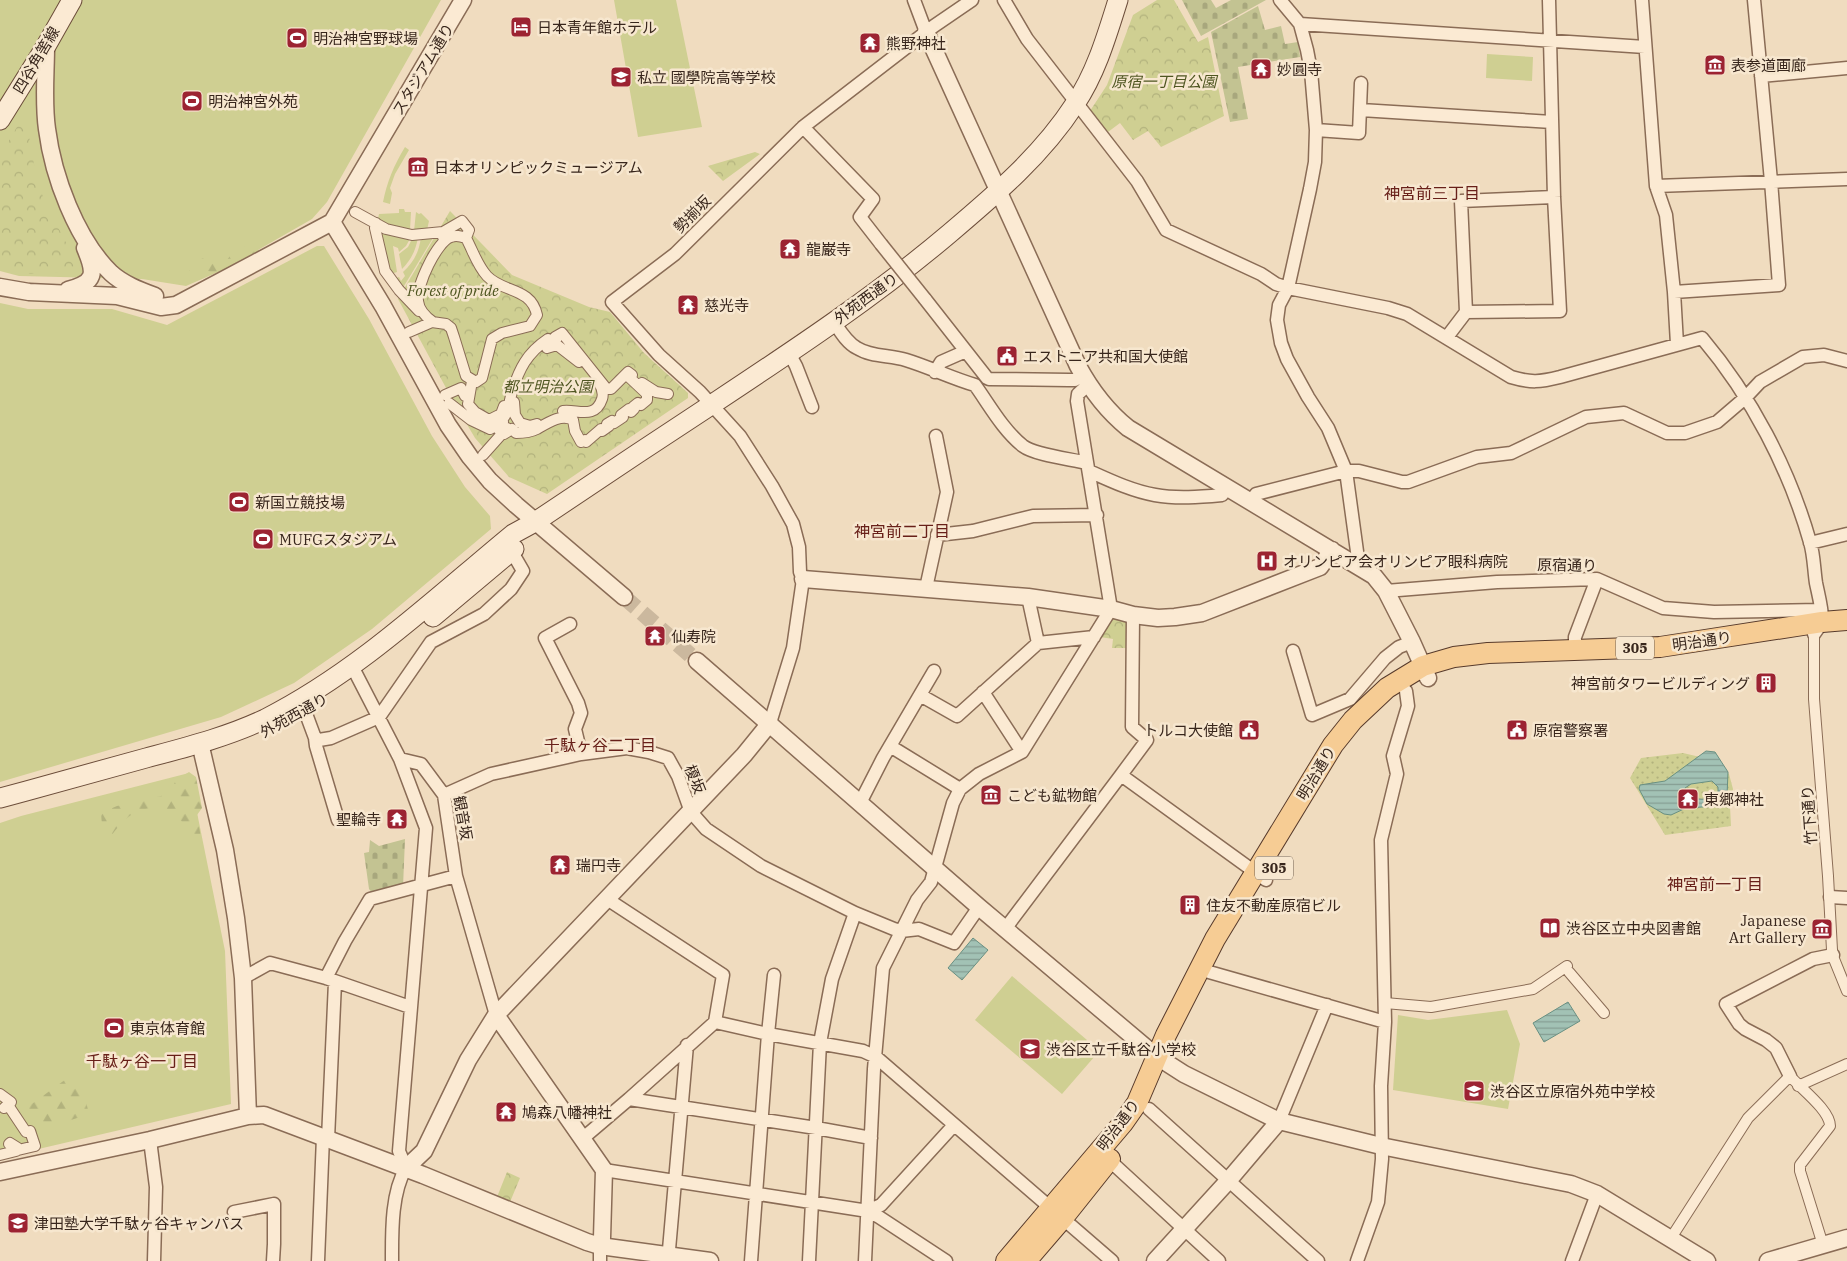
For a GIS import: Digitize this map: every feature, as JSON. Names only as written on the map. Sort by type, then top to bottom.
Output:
[{"type":"main road","name":"四谷角筈線","points":[[0,120],[72,0]]},
{"type":"main road","name":"外苑西通り","points":[[0,798],[201,748],[247,740],[305,711],[355,671],[513,534],[535,522],[834,322],[928,252],[999,190],[1046,144],[1076,103],[1100,54],[1118,0]]},
{"type":"main road","name":"外苑西通り","points":[[0,811],[201,748],[265,718],[324,685],[355,671],[438,614],[512,552],[522,542],[535,522]]},
{"type":"main road","name":"明治通り","points":[[1006,1261],[1109,1160],[1148,1109],[1162,1060],[1215,939],[1261,877],[1346,748],[1373,716],[1406,691],[1426,672],[1470,654],[1660,647],[1819,622],[1847,620]]},
{"type":"main road","name":"明治通り","points":[[1026,1261],[1057,1213],[1138,1102],[1338,739],[1353,720],[1381,693],[1405,676],[1426,672],[1489,664],[1694,656],[1819,622],[1847,632]]},
{"type":"street","name":"スタジアム通り","points":[[332,222],[463,0]]},
{"type":"street","points":[[914,0],[926,32],[1086,380],[1113,416],[1128,428],[1374,576],[1386,591],[1426,672]]},
{"type":"street","name":"勢揃坂","points":[[710,405],[700,392],[658,355],[612,302],[675,254],[803,127],[926,32],[972,0]]},
{"type":"street","points":[[1004,0],[1027,39],[1137,181],[1166,230],[1262,274],[1276,284],[1388,308],[1407,314],[1511,377],[1538,383],[1702,338],[1716,354],[1745,398],[1777,455],[1810,543],[1819,622]]},
{"type":"street","points":[[1280,0],[1300,24],[1311,71],[1316,130],[1315,162],[1310,190],[1288,288],[1277,313],[1281,342],[1287,359],[1328,428],[1346,470],[1359,566]]},
{"type":"street","points":[[1466,312],[1560,311],[1554,197],[1549,0]]},
{"type":"street","points":[[1642,0],[1656,186],[1666,215],[1677,344]]},
{"type":"street","points":[[1674,292],[1779,285],[1754,0]]},
{"type":"street","points":[[1300,24],[1645,47]]},
{"type":"street","points":[[46,46],[47,128],[56,173],[91,262],[92,272],[92,276],[85,284],[60,292]]},
{"type":"street","points":[[1761,76],[1847,68]]},
{"type":"street","points":[[1316,130],[1359,132],[1361,83]]},
{"type":"street","points":[[1361,110],[1552,122]]},
{"type":"street","points":[[803,127],[873,199],[860,217],[986,378],[1086,380]]},
{"type":"street","points":[[1656,186],[1771,180],[1847,179]]},
{"type":"street","points":[[1447,337],[1466,312],[1460,200],[1554,197]]},
{"type":"street","points":[[70,212],[90,245],[111,273],[134,288],[176,304]]},
{"type":"street","points":[[354,212],[386,229],[412,235],[458,236],[466,238]]},
{"type":"street","points":[[424,315],[418,301],[423,275],[444,236],[462,221],[469,230],[466,238],[477,262],[487,277],[500,286],[515,291],[527,298],[535,306],[537,315],[530,326],[502,333],[492,339],[482,378],[465,396],[461,388],[447,399],[471,420],[490,429],[501,429],[517,419]]},
{"type":"street","points":[[0,287],[29,292],[117,296],[161,307],[176,304],[332,222],[383,306],[458,441],[490,481],[624,598]]},
{"type":"street","points":[[376,223],[375,228],[385,270],[399,290],[424,315],[433,322],[446,324],[451,328],[466,376],[474,387]]},
{"type":"street","points":[[409,332],[433,322]]},
{"type":"street","points":[[834,322],[843,336],[857,348],[876,355],[905,360],[975,386],[989,408],[1024,446],[1033,451],[1088,467],[1115,482],[1154,495],[1194,498],[1222,495],[1227,488]]},
{"type":"street","points":[[483,455],[512,411],[509,404],[523,363],[536,347],[548,339],[552,343],[557,338],[555,337],[562,333],[606,388],[611,389],[628,372],[630,378],[648,394],[647,400],[641,405],[638,403],[632,407],[634,409],[631,412],[629,409],[621,415],[623,417],[614,423],[612,421],[607,424],[609,426],[602,431],[601,429],[586,442],[585,440],[581,442],[575,431],[573,420],[569,417],[561,417],[539,428],[525,432],[516,433],[512,429],[504,434],[501,429]]},
{"type":"street","points":[[474,387],[468,404],[474,412],[489,420],[501,414],[509,404],[518,381],[532,358],[546,348],[558,345],[590,373],[601,386],[603,394],[601,402],[592,411],[579,413],[565,410],[545,422],[530,426],[520,424],[509,404]]},
{"type":"street","points":[[935,372],[941,362],[966,351]]},
{"type":"street","points":[[789,353],[812,407]]},
{"type":"street","points":[[1250,502],[1256,494],[1346,470],[1360,471],[1408,482],[1477,457],[1511,453],[1579,420],[1592,416],[1624,413],[1666,433],[1685,433],[1718,422],[1760,382],[1803,358],[1824,355],[1847,361]]},
{"type":"street","points":[[603,394],[608,394],[628,375],[656,392],[668,394]]},
{"type":"street","points":[[865,1261],[878,1002],[883,968],[917,900],[931,882],[953,803],[960,789],[979,774],[1022,752],[1111,609],[1077,401],[1078,394],[1086,380]]},
{"type":"street","points":[[392,1261],[392,1230],[399,1180],[406,1168],[424,1151],[468,1060],[496,1015],[691,812],[744,755],[770,723],[792,648],[803,579],[800,572],[799,547],[793,524],[772,486],[740,436],[710,405]]},
{"type":"street","points":[[576,430],[579,413]]},
{"type":"street","points":[[926,588],[947,492],[936,436]]},
{"type":"street","points":[[937,534],[973,531],[1033,516],[1097,515]]},
{"type":"street","points":[[1810,543],[1847,534]]},
{"type":"street","points":[[803,579],[1028,597],[1158,618],[1202,613],[1320,567],[1332,550]]},
{"type":"street","points":[[315,738],[319,740],[331,738],[379,717],[431,642],[484,614],[511,589],[524,571],[512,552]]},
{"type":"street","points":[[1575,649],[1575,637],[1597,578]]},
{"type":"street","name":"原宿通り","points":[[1386,591],[1497,582],[1597,578],[1663,608],[1714,612],[1772,612],[1819,622]]},
{"type":"street","points":[[1028,597],[1038,643]]},
{"type":"street","points":[[1005,929],[1147,740],[1132,727],[1133,615]]},
{"type":"street","name":"竹下通り","points":[[1819,622],[1814,699],[1833,955],[1847,991]]},
{"type":"street","points":[[444,795],[490,774],[581,754],[575,729],[580,713],[578,704],[545,638],[570,624]]},
{"type":"street","points":[[920,695],[957,716],[1038,643],[1094,638]]},
{"type":"street","points":[[1293,651],[1312,715],[1350,699],[1385,658],[1399,647],[1412,642]]},
{"type":"street","points":[[697,661],[979,907],[1162,1060],[1279,1121],[1381,1146],[1571,1184],[1598,1194],[1707,1261]]},
{"type":"street","points":[[355,671],[400,759],[426,828],[423,885],[410,1007],[399,1152],[406,1168]]},
{"type":"street","points":[[860,803],[890,746],[934,672]]},
{"type":"street","points":[[1357,1261],[1378,1202],[1382,1159],[1381,1086],[1385,1002],[1381,840],[1397,774],[1393,756],[1408,706],[1406,691]]},
{"type":"street","points":[[983,692],[1022,752]]},
{"type":"street","points":[[305,711],[315,738],[338,820]]},
{"type":"street","points":[[890,746],[960,789]]},
{"type":"street","points":[[201,748],[225,850],[243,978],[248,1116]]},
{"type":"street","name":"榎坂","points":[[581,754],[627,748],[668,758],[678,776],[691,812]]},
{"type":"street","name":"観音坂","points":[[400,759],[421,764],[444,795],[456,876],[496,1015]]},
{"type":"street","points":[[1120,775],[1261,877]]},
{"type":"street","points":[[691,812],[706,829],[754,861],[855,913],[901,931],[919,929],[954,943],[979,907]]},
{"type":"street","points":[[318,1261],[331,980],[345,941],[370,899],[456,876]]},
{"type":"street","points":[[1830,897],[1847,898]]},
{"type":"street","points":[[582,1139],[715,1022],[723,975],[607,899]]},
{"type":"street","points":[[809,1261],[820,1043],[832,979],[855,913]]},
{"type":"street","points":[[1824,1245],[1800,1171],[1800,1164],[1830,1126],[1830,1118],[1794,1081],[1776,1048],[1739,1024],[1726,1004],[1813,959],[1833,955]]},
{"type":"street","points":[[243,978],[270,963],[331,980],[410,1007]]},
{"type":"street","points":[[1385,1002],[1431,1007],[1533,989],[1568,969],[1604,1013]]},
{"type":"street","points":[[1209,972],[1385,1022]]},
{"type":"street","points":[[751,1261],[774,975]]},
{"type":"street","points":[[1155,1261],[1228,1181],[1279,1121],[1327,1005]]},
{"type":"street","points":[[496,1015],[604,1170],[600,1253]]},
{"type":"street","points":[[715,1022],[768,1034],[863,1051],[876,1057],[1112,1261]]},
{"type":"street","points":[[668,1258],[687,1046]]},
{"type":"street","points":[[1671,1238],[1748,1118],[1794,1081],[1847,1064]]},
{"type":"street","points":[[0,1094],[11,1102],[4,1108],[8,1105],[26,1132],[30,1131],[35,1146],[18,1150],[18,1148],[10,1143],[16,1148],[16,1151],[0,1155]]},
{"type":"street","points":[[629,1099],[871,1138]]},
{"type":"street","points":[[1148,1109],[1318,1261]]},
{"type":"street","points":[[0,1172],[150,1140],[248,1116],[270,1116],[406,1168],[586,1242],[600,1253],[710,1261]]},
{"type":"street","points":[[868,1211],[881,1205],[954,1125]]},
{"type":"street","points":[[150,1140],[156,1187],[154,1261]]},
{"type":"street","points":[[1109,1160],[1219,1261]]},
{"type":"street","points":[[604,1170],[868,1211],[946,1261]]},
{"type":"street","points":[[1572,1261],[1598,1194]]},
{"type":"street","points":[[234,1212],[274,1204],[273,1261]]},
{"type":"street","points":[[1768,1261],[1847,1238]]},
{"type":"green space","name":"明治神宮外苑","points":[[0,0],[441,0],[327,202],[312,219],[225,269],[186,286],[142,279],[19,276],[0,271]]},
{"type":"green space","points":[[614,0],[676,0],[702,127],[638,137]]},
{"type":"green space","name":"原宿一丁目公園","points":[[1157,0],[1174,0],[1198,42],[1208,37],[1224,116],[1161,147],[1148,131],[1133,140],[1120,123],[1104,135],[1088,114],[1107,85],[1133,15]]},
{"type":"green space","points":[[1182,0],[1211,0],[1216,8],[1231,0],[1266,0],[1201,36]]},
{"type":"green space","points":[[1258,6],[1265,30],[1281,26],[1285,44],[1298,42],[1300,57],[1238,67],[1248,119],[1230,122],[1211,32]]},
{"type":"green space","points":[[1487,54],[1533,57],[1532,81],[1486,78]]},
{"type":"green space","points":[[21,120],[26,120],[36,175],[44,200],[77,264],[73,272],[21,274],[0,269],[0,156]]},
{"type":"green space","points":[[405,147],[409,150],[395,174],[390,188],[392,193],[390,204],[383,202],[391,174]]},
{"type":"green space","points":[[755,152],[760,154],[723,181],[708,166]]},
{"type":"green space","points":[[399,209],[411,212],[410,230],[396,230],[378,219],[379,214],[399,213]]},
{"type":"green space","name":"都立明治公園","points":[[450,211],[512,275],[589,307],[610,312],[644,353],[688,393],[688,398],[547,494],[509,477],[475,438],[398,299]]},
{"type":"green space","points":[[416,212],[421,213],[429,221],[427,230],[414,231]]},
{"type":"green space","points":[[381,233],[411,237],[406,246],[399,252],[398,248],[393,246],[397,272],[391,274]]},
{"type":"green space","points":[[436,233],[401,291],[394,279],[399,277],[401,281],[405,276],[403,272],[415,256],[421,237]]},
{"type":"green space","points":[[413,237],[418,237],[416,246],[413,254],[402,269],[399,254],[408,247]]},
{"type":"green space","points":[[255,242],[259,251],[233,264],[227,260],[233,252]]},
{"type":"green space","name":"新国立競技場","points":[[317,246],[324,246],[369,319],[432,436],[465,487],[490,516],[491,529],[372,629],[294,683],[221,717],[0,782],[0,303],[28,309],[112,309],[167,325]]},
{"type":"green space","points":[[214,253],[220,271],[213,273],[206,270],[198,274],[192,274],[189,270],[193,263]]},
{"type":"green space","points":[[1113,614],[1129,618],[1127,648],[1112,648],[1113,639],[1100,637]]},
{"type":"green space","points":[[1683,753],[1713,760],[1729,774],[1733,789],[1730,806],[1731,826],[1665,835],[1630,778],[1641,758]]},
{"type":"green space","points":[[189,772],[196,777],[202,808],[197,815],[201,838],[194,841],[182,821],[168,812],[153,808],[145,809],[130,816],[111,836],[105,832],[101,813],[117,806],[161,796],[171,790],[176,780]]},
{"type":"green space","name":"東京体育館","points":[[189,773],[225,951],[231,1104],[0,1158],[0,823]]},
{"type":"green space","points":[[405,839],[403,887],[373,894],[369,889],[364,853],[369,852],[370,840],[379,846]]},
{"type":"green space","points":[[1012,976],[1087,1040],[1082,1046],[1095,1056],[1062,1094],[975,1020]]},
{"type":"green space","points":[[1507,1010],[1520,1044],[1508,1109],[1393,1090],[1398,1015],[1428,1020]]},
{"type":"green space","points":[[79,1073],[89,1114],[32,1133],[18,1114],[73,1074]]},
{"type":"green space","points":[[507,1172],[520,1178],[510,1202],[497,1197]]},
{"type":"shaded area","points":[[1706,751],[1715,752],[1728,772],[1727,796],[1718,806],[1686,808],[1671,815],[1664,814],[1647,804],[1639,789],[1640,785],[1665,781]],"holes":[[[1712,781],[1718,787],[1718,794],[1702,799],[1686,794],[1685,788],[1691,784]]]},
{"type":"shaded area","points":[[973,938],[988,950],[962,980],[948,968]]},
{"type":"shaded area","points":[[1568,1002],[1580,1021],[1544,1042],[1533,1023]]},
{"type":"tunnel","points":[[624,597],[697,661]]},
{"type":"place","name":"日本青年館ホテル","points":[[521,27]]},
{"type":"place","name":"明治神宮野球場","points":[[297,38]]},
{"type":"place","name":"熊野神社","points":[[870,43]]},
{"type":"place","name":"表参道画廊","points":[[1715,65]]},
{"type":"place","name":"妙圓寺","points":[[1261,69]]},
{"type":"place","name":"私立 國學院高等学校","points":[[621,77]]},
{"type":"place","name":"明治神宮外苑","points":[[192,101]]},
{"type":"place","name":"日本オリンピックミュージアム","points":[[418,167]]},
{"type":"place","name":"龍巌寺","points":[[790,249]]},
{"type":"place","name":"慈光寺","points":[[688,305]]},
{"type":"place","name":"エストニア共和国大使館","points":[[1007,356]]},
{"type":"place","name":"新国立競技場","points":[[239,502]]},
{"type":"place","name":"MUFGスタジアム","points":[[263,539]]},
{"type":"place","name":"オリンピア会オリンピア眼科病院","points":[[1267,561]]},
{"type":"place","name":"仙寿院","points":[[655,636]]},
{"type":"place","name":"神宮前タワービルディング","points":[[1766,683]]},
{"type":"place","name":"トルコ大使館","points":[[1249,730]]},
{"type":"place","name":"原宿警察署","points":[[1517,730]]},
{"type":"place","name":"こども鉱物館","points":[[991,795]]},
{"type":"place","name":"東郷神社","points":[[1688,799]]},
{"type":"place","name":"聖輪寺","points":[[397,819]]},
{"type":"place","name":"瑞円寺","points":[[560,865]]},
{"type":"place","name":"住友不動産原宿ビル","points":[[1190,905]]},
{"type":"place","name":"渋谷区立中央図書館","points":[[1550,928]]},
{"type":"place","name":"Japanese Art Gallery","points":[[1822,929]]},
{"type":"place","name":"東京体育館","points":[[114,1028]]},
{"type":"place","name":"渋谷区立千駄谷小学校","points":[[1030,1049]]},
{"type":"place","name":"渋谷区立原宿外苑中学校","points":[[1474,1091]]},
{"type":"place","name":"鳩森八幡神社","points":[[506,1112]]},
{"type":"place","name":"津田塾大学千駄ヶ谷キャンパス","points":[[18,1223]]},
{"type":"district","name":"神宮前三丁目","points":[[1432,193]]},
{"type":"district","name":"神宮前二丁目","points":[[902,531]]},
{"type":"district","name":"千駄ヶ谷二丁目","points":[[600,745]]},
{"type":"district","name":"神宮前一丁目","points":[[1715,884]]},
{"type":"district","name":"千駄ヶ谷一丁目","points":[[142,1061]]},
{"type":"park label","name":"Forest of pride","points":[[453,290]]}]
